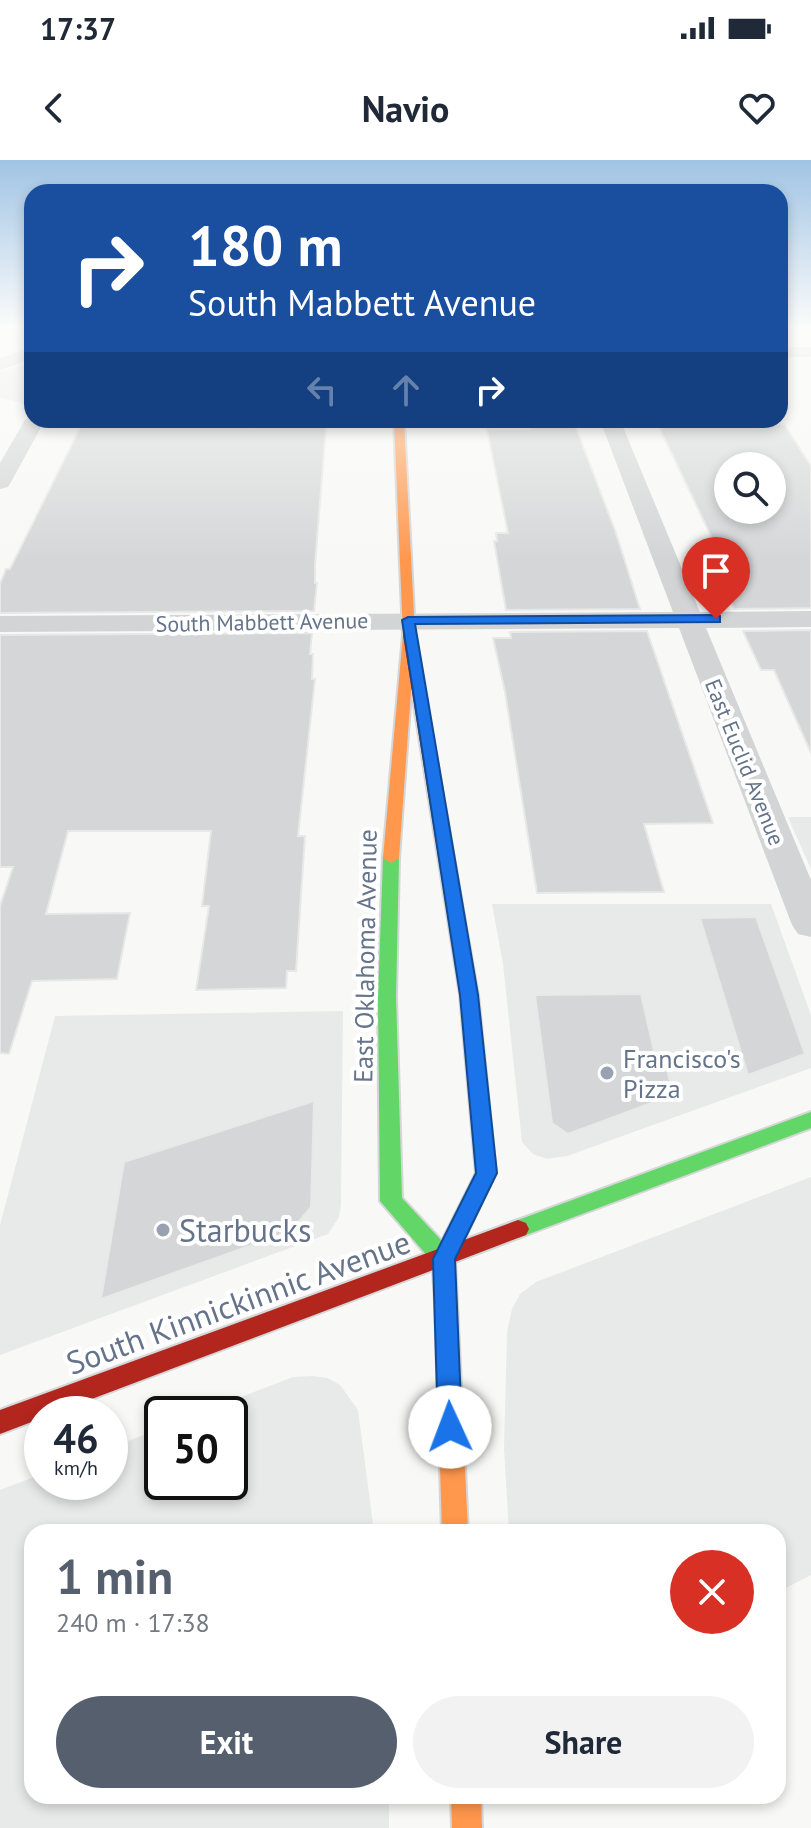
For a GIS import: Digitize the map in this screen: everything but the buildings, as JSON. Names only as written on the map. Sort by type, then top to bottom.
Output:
[{"type":"street","points":[[0,482],[30,428]]},
{"type":"street","name":"East Oklahoma Avenue","points":[[399,428],[408,628],[392,834],[387,997],[391,1201],[444,1259]]},
{"type":"street","name":"East Euclid Avenue","points":[[613,428],[811,925]]},
{"type":"street","name":"South Mabbett Avenue","points":[[0,624],[408,628],[688,619],[811,619]]},
{"type":"street","name":"East Oklahoma Avenue","points":[[408,628],[469,995],[486,1173],[444,1259],[455,1524]]},
{"type":"street","name":"South Kinnickinnic Avenue","points":[[0,1422],[811,1120]]},
{"type":"street","points":[[466,1804],[467,1828]]},
{"type":"shaded area","points":[[788,817],[811,817],[811,869],[791,824]]},
{"type":"shaded area","points":[[492,904],[771,904],[811,1015],[811,1068],[567,1156],[547,1159],[533,1154],[522,1142],[503,964]]},
{"type":"shaded area","points":[[343,1011],[341,1205],[339,1217],[328,1234],[0,1355],[0,1225],[55,1016]]},
{"type":"shaded area","points":[[811,1177],[811,1575],[786,1588],[786,1524],[509,1524],[504,1448],[507,1332],[512,1309],[520,1294],[536,1282]]},
{"type":"shaded area","points":[[293,1377],[328,1378],[340,1385],[358,1410],[373,1524],[24,1524],[24,1804],[389,1804],[389,1828],[0,1828],[0,1490],[24,1481],[24,1500],[128,1500],[128,1441],[144,1435],[144,1500],[248,1500],[248,1396],[244,1396]]},
{"type":"traffic: fast","points":[[391,858],[387,997],[391,1201],[444,1259]]},
{"type":"traffic: fast","points":[[518,1229],[811,1120]]},
{"type":"traffic: slow","points":[[391,858],[409,635],[399,428]]},
{"type":"traffic: slow","points":[[446,1304],[455,1524]]},
{"type":"traffic: slow","points":[[466,1804],[467,1828]]},
{"type":"traffic: jam","points":[[409,635],[469,995],[486,1173],[444,1259],[446,1304]]},
{"type":"traffic: jam","points":[[0,1422],[518,1229]]},
{"type":"place","name":"Francisco's Pizza","points":[[607,1073]]},
{"type":"place","name":"Starbucks","points":[[163,1230]]},
{"type":"route","points":[[450,1427],[444,1259],[486,1173],[469,995],[408,620],[716,619]]}]
